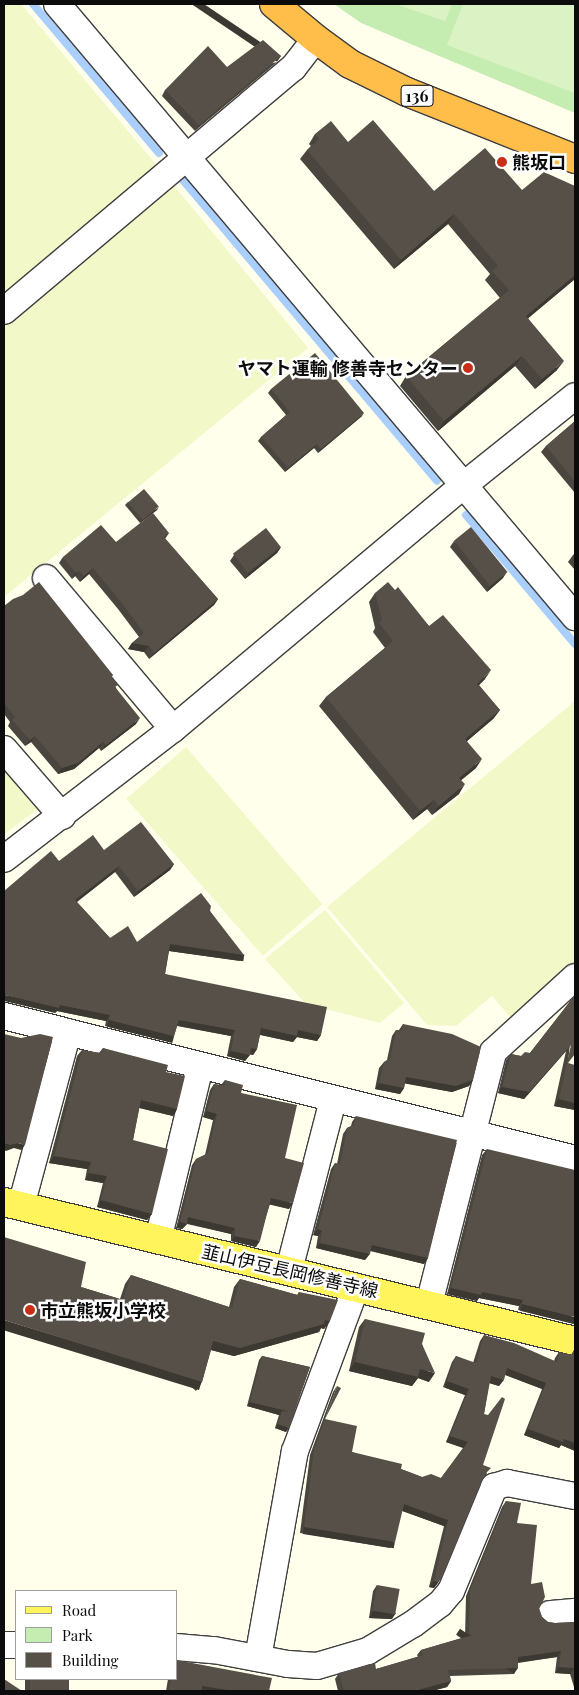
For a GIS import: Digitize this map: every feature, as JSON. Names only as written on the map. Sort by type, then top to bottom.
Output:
[{"type":"highway","name":"136","points":[[274,4],[350,64],[407,92],[575,158]]},
{"type":"main road","name":"韮山伊豆長岡修善寺線","points":[[12,1204],[575,1341]]},
{"type":"street","points":[[57,4],[575,617]]},
{"type":"street","points":[[4,311],[293,68],[316,39]]},
{"type":"street","points":[[4,859],[173,729],[464,485],[575,396]]},
{"type":"street","points":[[46,578],[173,729]]},
{"type":"street","points":[[4,749],[62,816]]},
{"type":"street","points":[[429,1304],[493,1052],[575,977]]},
{"type":"street","points":[[4,1016],[200,1067],[575,1159]]},
{"type":"street","points":[[12,1204],[68,1032]]},
{"type":"street","points":[[158,1240],[200,1067]]},
{"type":"street","points":[[289,1270],[333,1100]]},
{"type":"street","points":[[258,1658],[295,1451],[356,1287]]},
{"type":"street","points":[[178,1647],[214,1650],[317,1666],[334,1663],[368,1651],[413,1624],[440,1604],[451,1591],[494,1487],[507,1483],[575,1496]]},
{"type":"street","points":[[550,1614],[575,1612]]},
{"type":"green space","points":[[4,4],[21,4],[159,168],[4,301]]},
{"type":"green space","points":[[334,4],[575,4],[575,113],[361,23]]},
{"type":"green space","points":[[395,4],[452,4],[445,21]]},
{"type":"green space","points":[[463,4],[575,4],[575,93],[447,45]]},
{"type":"green space","points":[[171,182],[308,348],[4,597],[4,323]]},
{"type":"green space","points":[[575,701],[575,964],[512,1019],[492,996],[456,1026],[427,1025],[327,907]]},
{"type":"green space","points":[[186,747],[322,904],[263,956],[126,799]]},
{"type":"green space","points":[[4,768],[38,809],[4,834]]},
{"type":"green space","points":[[325,910],[404,1003],[380,1023],[306,1004],[265,959]]},
{"type":"building","points":[[263,40],[281,56],[199,125],[165,90],[208,46],[227,67]]},
{"type":"building","points":[[373,120],[434,191],[485,148],[522,190],[544,172],[575,186],[575,275],[526,316],[564,361],[542,379],[522,356],[444,421],[406,376],[509,290],[492,271],[498,266],[454,214],[401,260],[307,150],[319,139],[315,134],[331,121],[348,142]]},
{"type":"building","points":[[315,353],[364,413],[321,449],[317,444],[288,468],[261,437],[290,412],[271,389]]},
{"type":"building","points":[[575,421],[575,482],[546,446]]},
{"type":"building","points":[[144,489],[159,507],[143,520],[128,502]]},
{"type":"building","points":[[153,513],[169,533],[164,537],[218,599],[154,653],[149,646],[132,643],[144,633],[93,568],[84,576],[79,571],[76,573],[63,557],[101,525],[116,542]]},
{"type":"building","points":[[471,527],[508,572],[490,586],[454,541]]},
{"type":"building","points":[[266,528],[281,547],[248,573],[233,554]]},
{"type":"building","points":[[39,582],[113,675],[111,677],[118,685],[115,687],[140,718],[106,745],[103,742],[78,763],[62,768],[35,736],[30,740],[12,720],[15,717],[4,703],[4,606],[13,599],[23,595]]},
{"type":"building","points":[[388,582],[395,590],[398,587],[429,626],[443,615],[491,670],[477,684],[500,710],[465,739],[482,759],[459,778],[465,784],[439,806],[434,800],[420,811],[326,697],[393,641],[379,623],[382,620],[375,593]]},
{"type":"building","points":[[141,822],[174,864],[138,891],[119,866],[75,900],[110,938],[128,926],[137,942],[201,893],[211,906],[210,911],[244,955],[170,944],[165,974],[327,1007],[321,1035],[298,1030],[297,1036],[261,1028],[257,1049],[251,1048],[250,1055],[231,1051],[235,1030],[179,1020],[174,1036],[109,1020],[110,1015],[60,1005],[59,1008],[4,995],[4,891],[51,851],[59,861],[93,835],[104,850]]},
{"type":"building","points":[[575,995],[575,1054],[568,1063],[575,1065],[575,1103],[559,1099],[571,1045],[529,1092],[502,1087],[511,1054],[521,1056],[525,1052],[530,1053]]},
{"type":"building","points":[[403,1024],[452,1034],[481,1047],[473,1080],[456,1086],[406,1077],[404,1088],[379,1083],[384,1062],[390,1059],[396,1030],[402,1031]]},
{"type":"building","points":[[4,1034],[21,1038],[40,1034],[53,1037],[25,1145],[4,1143]]},
{"type":"building","points":[[103,1048],[168,1065],[166,1072],[185,1076],[177,1109],[141,1100],[133,1140],[168,1149],[152,1214],[101,1200],[107,1176],[89,1173],[91,1162],[54,1156],[82,1050],[101,1053]]},
{"type":"building","points":[[225,1080],[243,1085],[241,1093],[297,1105],[285,1158],[304,1163],[293,1203],[271,1198],[260,1241],[235,1236],[235,1228],[188,1217],[187,1224],[180,1222],[196,1159],[208,1153],[217,1114],[207,1111],[214,1084],[224,1086]]},
{"type":"building","points":[[356,1116],[457,1140],[428,1258],[372,1245],[370,1254],[320,1243],[322,1231],[318,1229],[335,1163],[340,1164],[347,1128],[354,1125]]},
{"type":"building","points":[[487,1149],[575,1170],[575,1317],[522,1304],[523,1300],[482,1292],[481,1295],[451,1288]]},
{"type":"building","points":[[4,1237],[86,1262],[81,1287],[123,1300],[131,1275],[232,1308],[240,1279],[298,1295],[299,1292],[338,1300],[330,1321],[325,1320],[324,1324],[240,1348],[213,1341],[202,1382],[4,1320]]},
{"type":"building","points":[[365,1319],[425,1333],[422,1344],[435,1373],[420,1369],[418,1377],[355,1362]]},
{"type":"building","points":[[484,1335],[514,1343],[557,1362],[559,1352],[573,1355],[575,1350],[575,1443],[564,1439],[563,1442],[528,1429],[546,1383],[507,1368],[504,1380],[491,1376],[484,1414],[488,1415],[502,1397],[505,1399],[483,1465],[491,1468],[484,1475],[442,1577],[438,1582],[434,1581],[448,1520],[404,1504],[395,1542],[304,1527],[314,1449],[337,1386],[341,1388],[325,1419],[357,1426],[352,1452],[402,1464],[401,1469],[422,1477],[431,1474],[441,1478],[468,1442],[450,1436],[469,1389],[447,1381],[456,1356],[476,1363]]},
{"type":"building","points":[[262,1356],[310,1367],[289,1428],[278,1424],[282,1411],[291,1412],[250,1402]]},
{"type":"building","points":[[506,1501],[521,1503],[517,1523],[537,1525],[531,1584],[542,1582],[545,1597],[539,1609],[542,1617],[548,1622],[575,1622],[575,1672],[574,1668],[559,1667],[561,1651],[518,1657],[518,1668],[448,1670],[451,1681],[414,1691],[344,1691],[339,1673],[375,1663],[376,1669],[423,1655],[421,1650],[473,1635],[469,1634],[470,1590]]},
{"type":"building","points":[[377,1585],[400,1589],[395,1615],[372,1611]]},
{"type":"building","points":[[178,1660],[272,1678],[269,1691],[235,1691],[202,1686],[202,1691],[169,1691],[171,1680],[178,1680]]},
{"type":"building","points":[[4,1679],[22,1691],[4,1691]]},
{"type":"building","points":[[30,1680],[69,1680],[69,1691],[30,1691]]},
{"type":"waterway","points":[[33,4],[159,153]]},
{"type":"waterway","points":[[182,179],[437,481]]},
{"type":"waterway","points":[[466,515],[575,644]]},
{"type":"place","name":"熊坂口","points":[[502,162]]},
{"type":"place","name":"ヤマト運輸 修善寺センター","points":[[468,368]]},
{"type":"place","name":"市立熊坂小学校","points":[[30,1310]]}]
